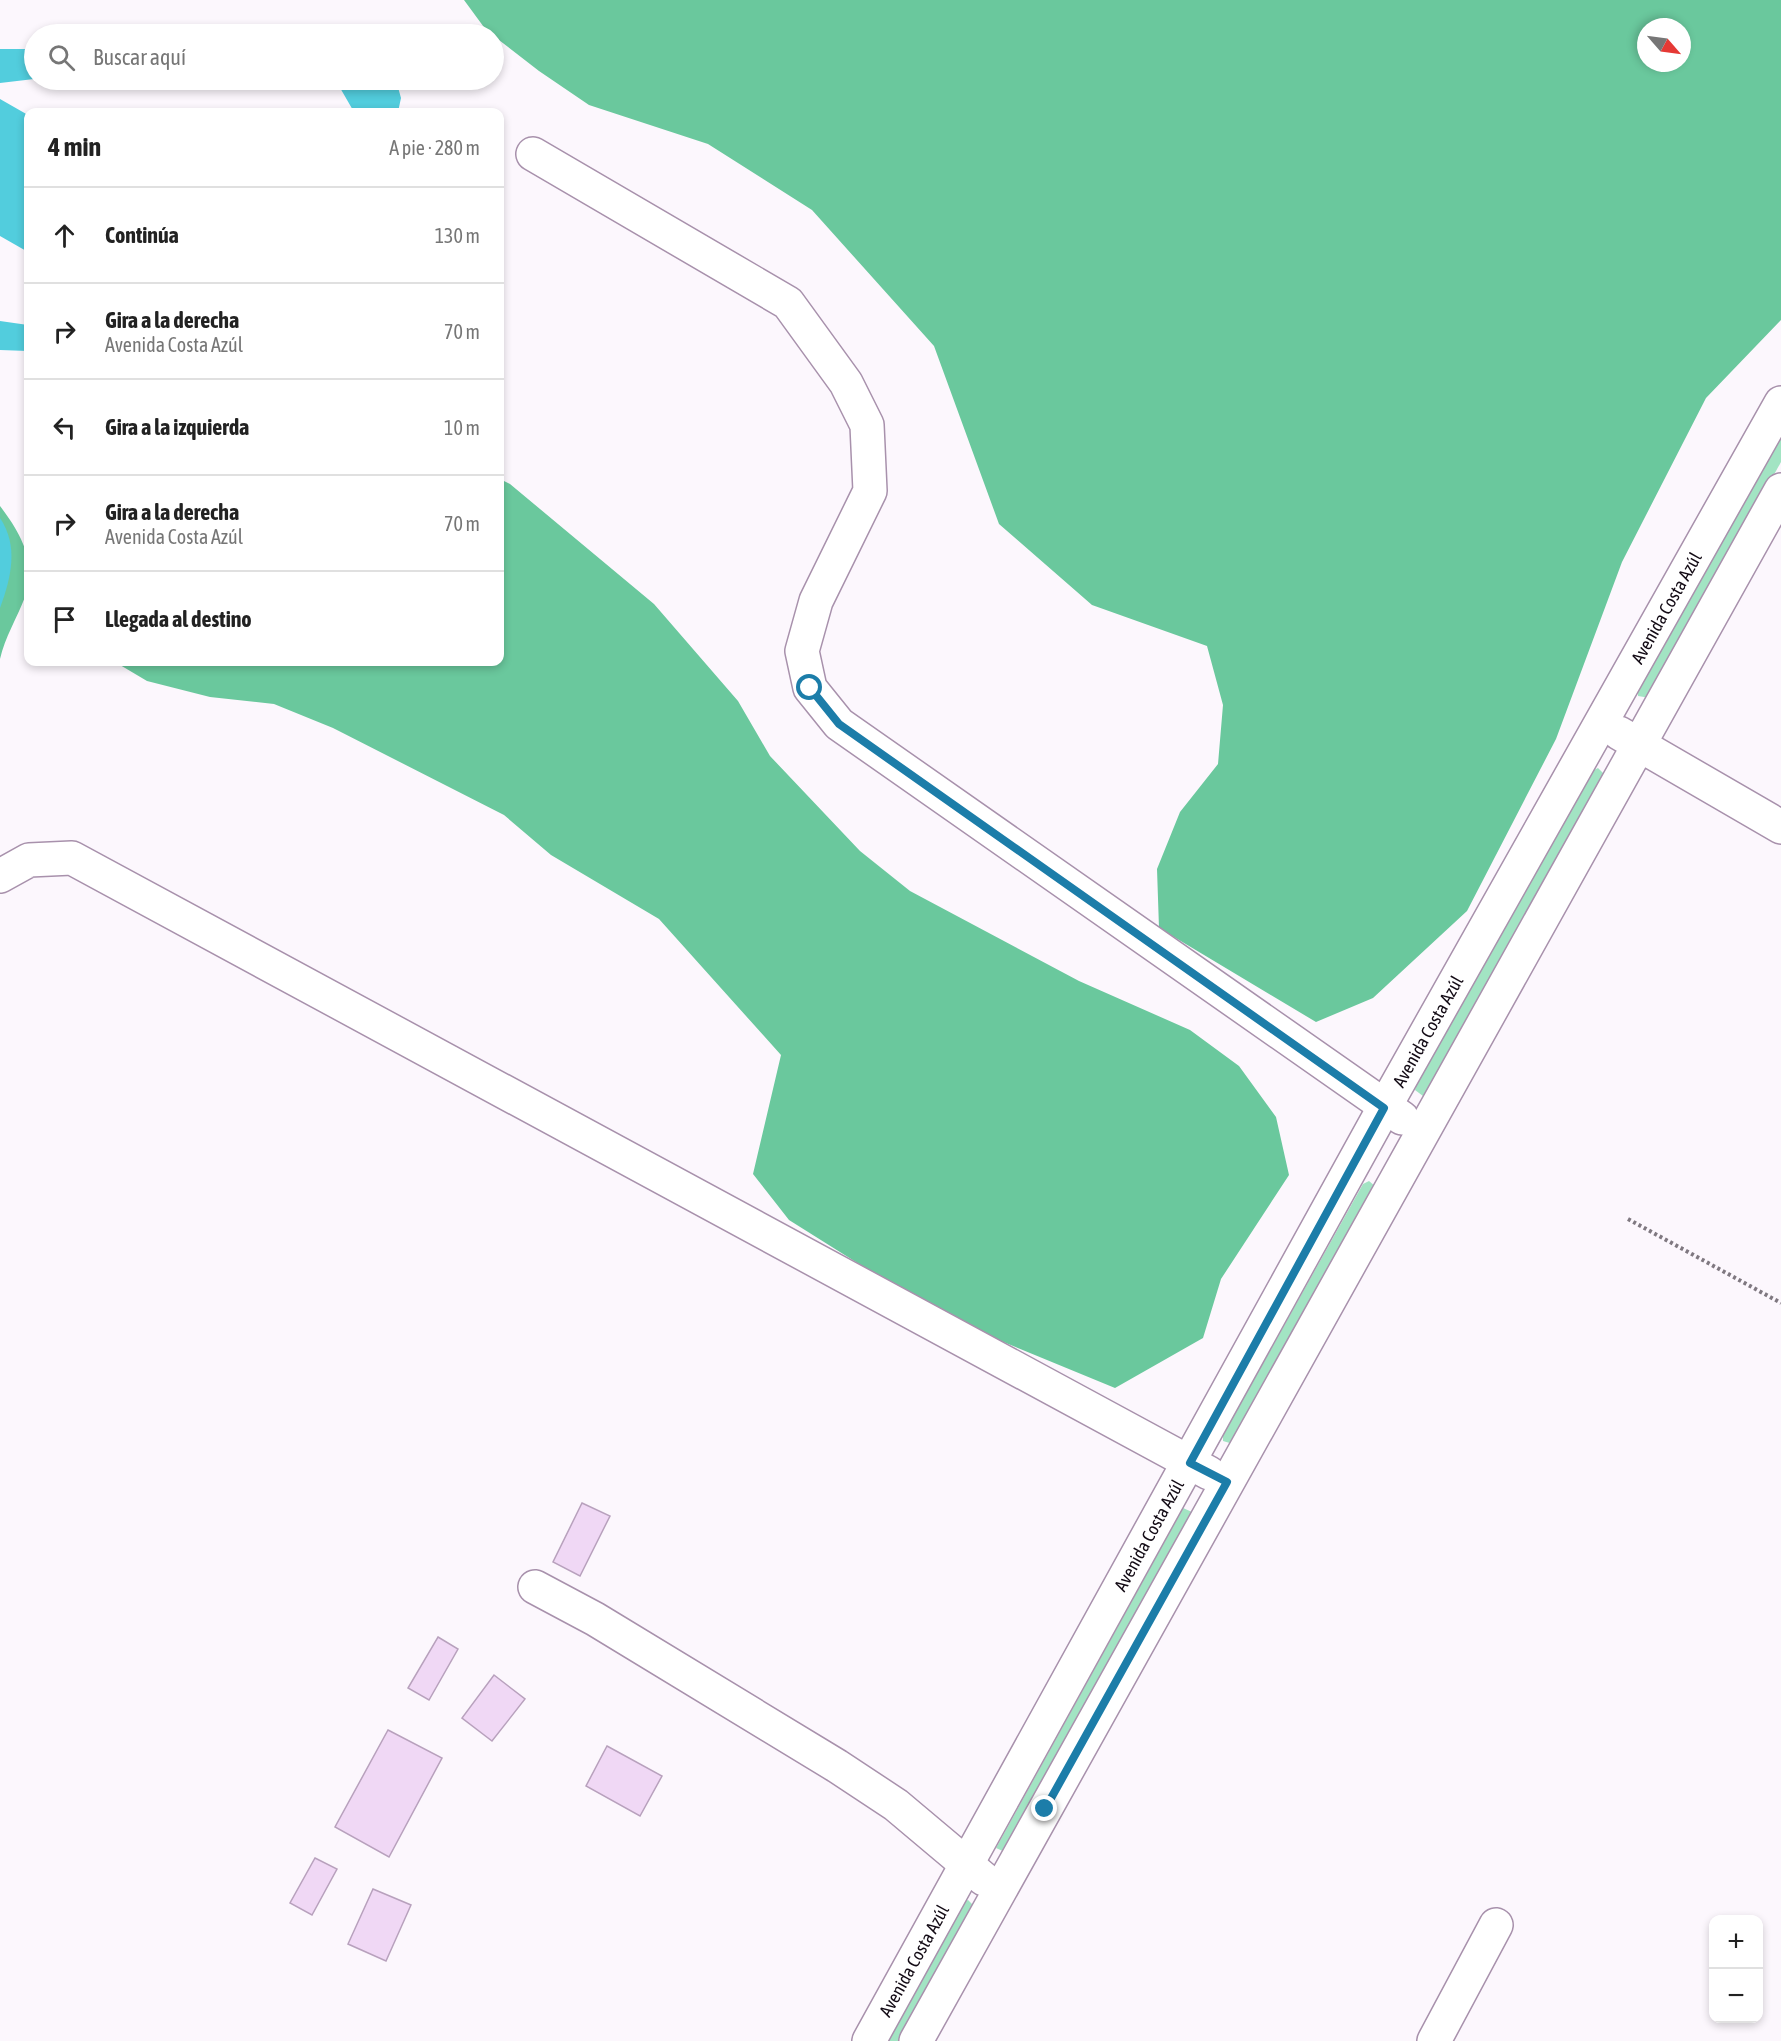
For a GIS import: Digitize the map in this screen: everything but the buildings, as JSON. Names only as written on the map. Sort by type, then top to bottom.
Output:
[{"type":"street","points":[[533,154],[788,303],[846,383],[867,425],[870,491],[816,601],[802,651],[810,688],[839,724],[1384,1108],[1425,1132]]},
{"type":"street","name":"Avenida Costa Azúl","points":[[869,2041],[1384,1108],[1781,403]]},
{"type":"street","points":[[916,2041],[1781,490]]},
{"type":"street","points":[[1602,723],[1781,827]]},
{"type":"street","points":[[0,876],[29,860],[72,858],[1227,1482]]},
{"type":"street","points":[[535,1587],[595,1619],[827,1759],[896,1805],[1000,1891]]},
{"type":"street","points":[[1434,2041],[1496,1925]]},
{"type":"path","points":[[1629,1219],[1781,1303]]},
{"type":"green space","points":[[464,0],[1781,0],[1781,320],[1706,398],[1622,562],[1556,739],[1467,911],[1373,998],[1316,1022],[1159,928],[1157,869],[1180,812],[1218,764],[1223,705],[1207,646],[1092,605],[999,524],[934,346],[812,210],[708,144],[589,105],[504,44],[504,24],[482,24]]},
{"type":"green space","points":[[1781,433],[1781,462],[1650,698],[1638,696],[1638,690]]},
{"type":"green space","points":[[504,481],[654,604],[738,701],[770,756],[860,851],[910,891],[1079,981],[1190,1030],[1239,1066],[1276,1117],[1289,1175],[1221,1279],[1203,1338],[1115,1388],[945,1318],[789,1220],[753,1174],[781,1055],[659,919],[551,855],[504,815],[333,728],[274,704],[210,697],[147,681],[122,666],[504,666]]},
{"type":"green space","points":[[0,506],[24,546],[24,599],[0,659]]},
{"type":"green space","points":[[1598,768],[1605,775],[1426,1096],[1423,1096],[1415,1090],[1416,1086],[1592,771]]},
{"type":"green space","points":[[1369,1181],[1376,1187],[1233,1444],[1223,1441],[1223,1435],[1363,1184]]},
{"type":"green space","points":[[1183,1508],[1192,1512],[1005,1852],[996,1848]]},
{"type":"green space","points":[[968,1900],[975,1907],[901,2041],[885,2041],[965,1901]]},
{"type":"water","points":[[0,49],[24,49],[24,80],[0,83]]},
{"type":"water","points":[[341,90],[399,90],[401,98],[399,108],[352,108]]},
{"type":"water","points":[[0,99],[24,113],[24,250],[0,236]]},
{"type":"water","points":[[0,321],[24,324],[24,351],[0,350]]},
{"type":"water","points":[[0,518],[10,540],[11,562],[10,574],[0,608]]},
{"type":"route","points":[[810,688],[839,724],[1384,1108],[1190,1463],[1227,1482],[1045,1809]]}]
